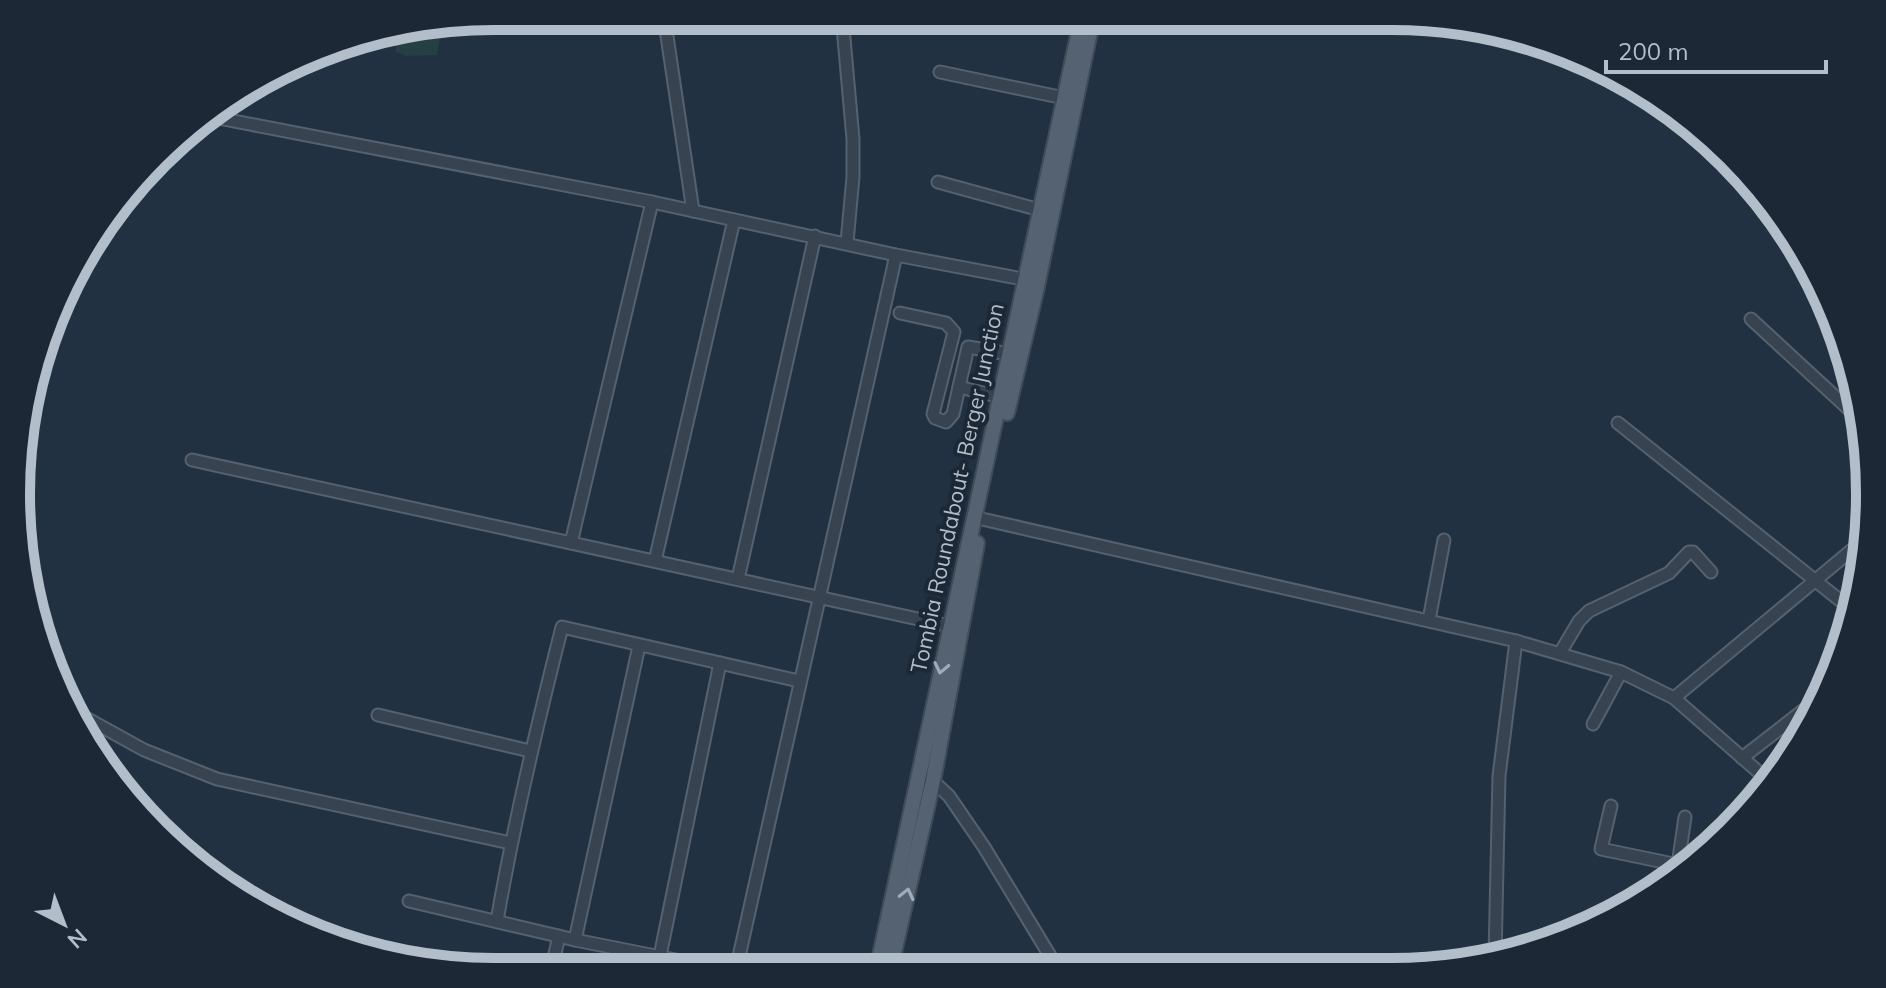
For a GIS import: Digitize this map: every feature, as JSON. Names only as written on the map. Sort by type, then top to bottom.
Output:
[{"type":"main road","name":"Tombia Roundabout- Berger Junction","points":[[880,958],[926,779],[950,626],[1009,354],[1031,280],[1040,210],[1079,30]]},
{"type":"main road","name":"Tombia Roundabout- Berger Junction","points":[[892,958],[926,779],[1031,280],[1090,30]]},
{"type":"street","points":[[666,30],[693,211]]},
{"type":"street","points":[[843,30],[853,139],[847,242]]},
{"type":"street","points":[[940,72],[1064,98]]},
{"type":"street","points":[[222,119],[1031,280]]},
{"type":"street","points":[[938,182],[1040,210]]},
{"type":"street","points":[[571,543],[652,202]]},
{"type":"street","points":[[655,561],[734,220]]},
{"type":"street","points":[[738,579],[815,236]]},
{"type":"street","points":[[739,958],[896,255]]},
{"type":"street","points":[[900,313],[946,323],[968,347],[1009,354]]},
{"type":"street","points":[[1751,319],[1848,408]]},
{"type":"street","points":[[954,332],[933,414],[937,420],[946,422],[952,417],[968,347]]},
{"type":"street","points":[[959,387],[1001,397]]},
{"type":"street","points":[[1618,423],[1843,602]]},
{"type":"street","points":[[192,460],[950,626]]},
{"type":"street","points":[[982,519],[1429,620],[1516,641],[1621,672],[1674,698],[1761,774]]},
{"type":"street","points":[[1429,620],[1444,540]]},
{"type":"street","points":[[1674,698],[1852,550]]},
{"type":"street","points":[[1560,653],[1579,621],[1589,611],[1669,573],[1689,552],[1693,552],[1711,572]]},
{"type":"street","points":[[497,921],[530,751],[562,627],[799,681]]},
{"type":"street","points":[[1495,946],[1499,776],[1516,641]]},
{"type":"street","points":[[575,940],[639,646]]},
{"type":"street","points":[[660,956],[720,663]]},
{"type":"street","points":[[1593,724],[1621,672]]},
{"type":"street","points":[[378,715],[530,751]]},
{"type":"street","points":[[89,719],[144,750],[217,779],[510,843]]},
{"type":"street","points":[[1742,758],[1798,719]]},
{"type":"street","points":[[926,779],[949,796],[1051,958]]},
{"type":"street","points":[[1611,806],[1601,849],[1674,862]]},
{"type":"street","points":[[1683,855],[1685,817]]},
{"type":"street","points":[[409,901],[575,940],[669,958]]},
{"type":"street","points":[[554,958],[559,936]]},
{"type":"green space","points":[[441,33],[437,55],[406,56],[396,52],[396,41]]}]
